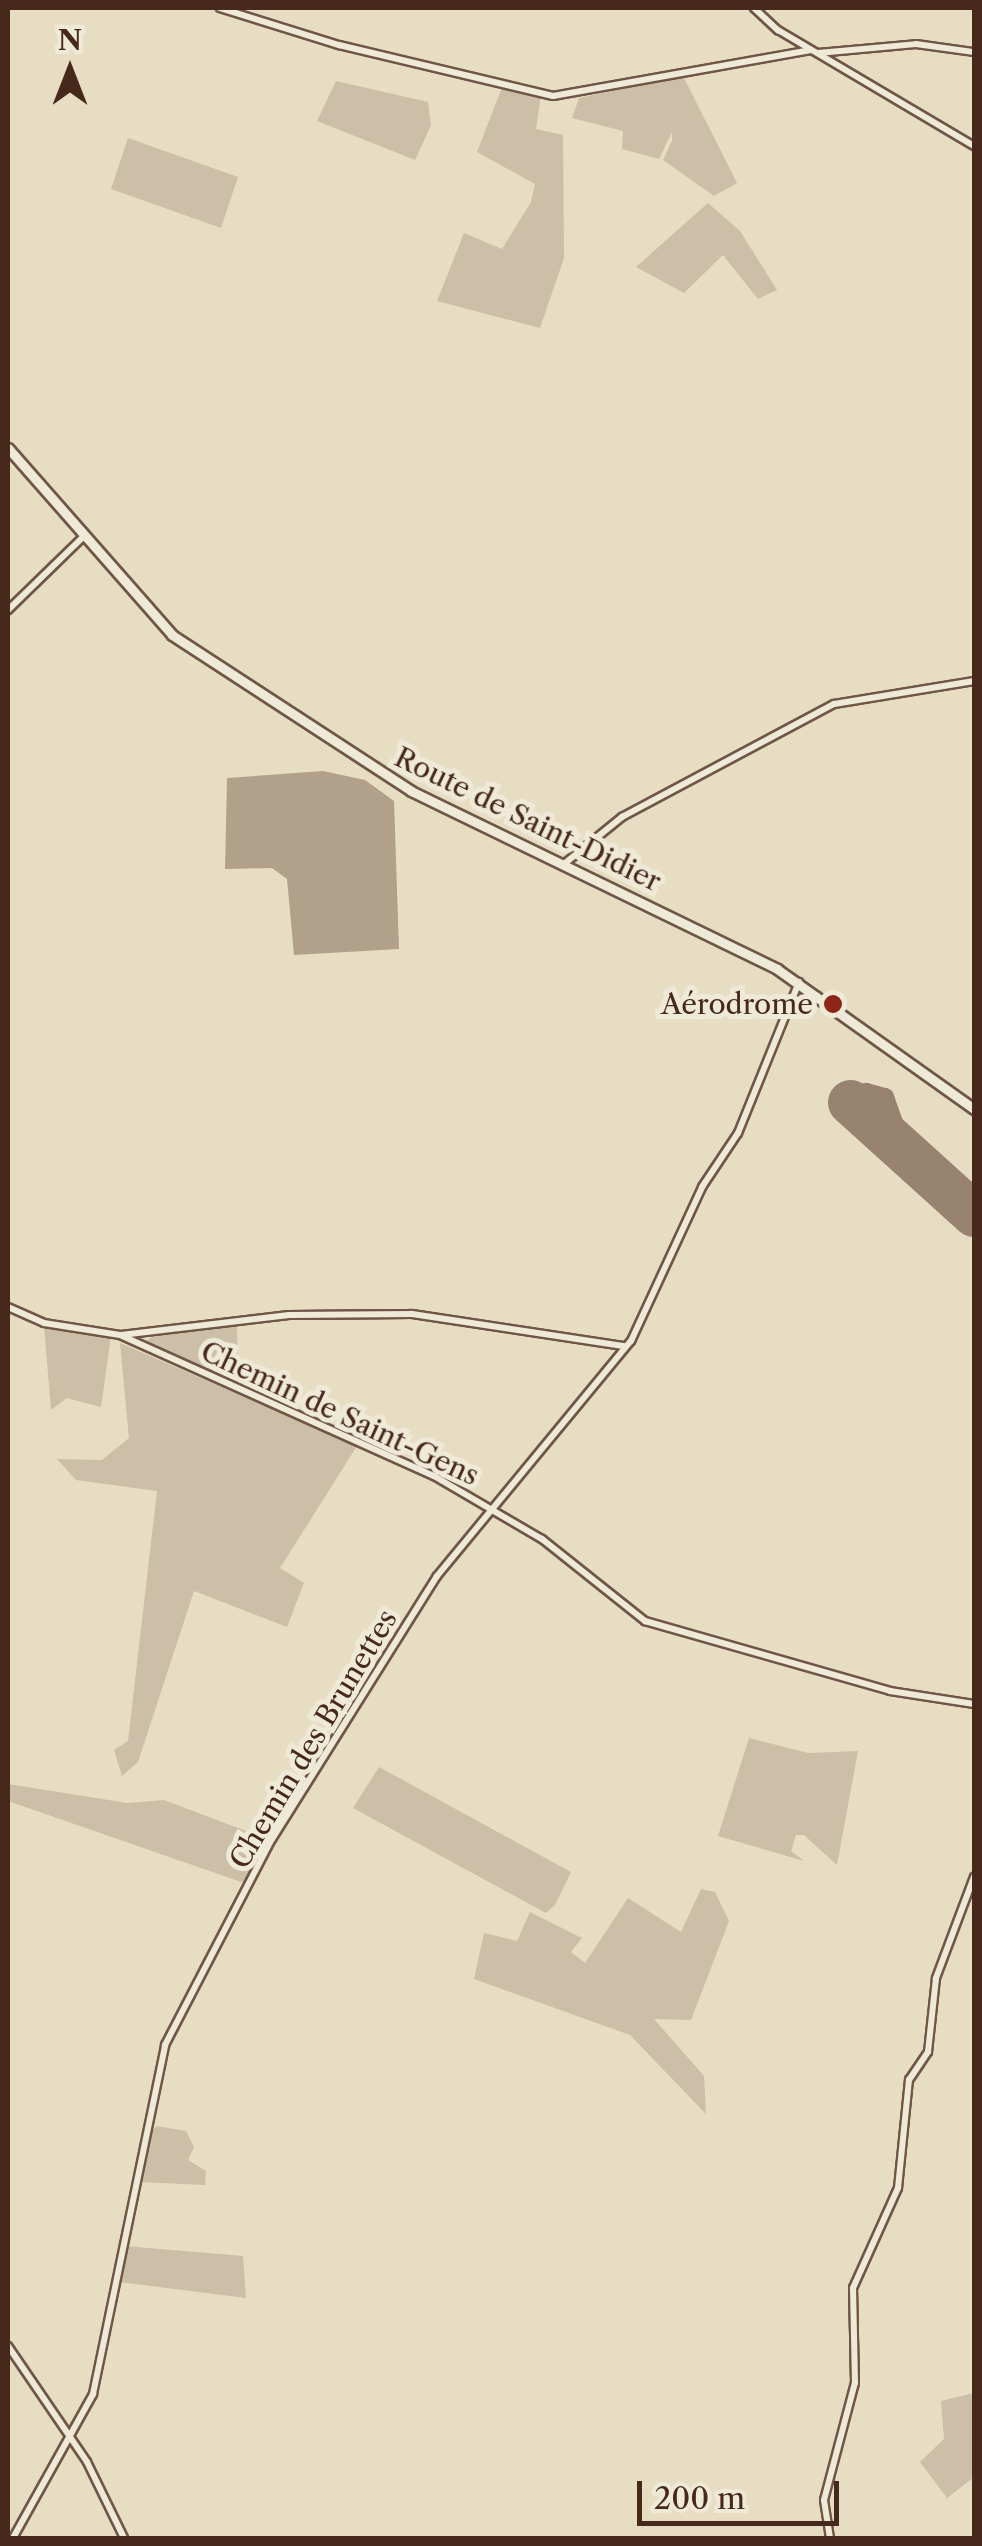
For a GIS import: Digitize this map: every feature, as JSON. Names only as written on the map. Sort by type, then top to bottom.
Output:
[{"type":"main road","name":"Route de Saint-Didier","points":[[8,448],[141,608],[216,665],[411,791],[801,984],[974,1109]]},
{"type":"street","points":[[220,8],[339,45],[553,96],[815,51],[916,44],[974,52]]},
{"type":"street","points":[[754,8],[815,51],[974,146]]},
{"type":"street","points":[[8,610],[82,538]]},
{"type":"street","points":[[564,864],[622,817],[806,717],[872,693],[974,681]]},
{"type":"street","name":"Chemin des Brunettes","points":[[13,2538],[71,2439],[92,2394],[166,2044],[272,1839],[437,1576],[624,1346],[702,1186],[738,1133],[801,984]]},
{"type":"street","points":[[794,1004],[821,996]]},
{"type":"street","name":"Chemin de Saint-Gens","points":[[8,1307],[44,1323],[120,1335],[434,1476],[493,1511],[658,1626],[890,1691],[974,1704]]},
{"type":"street","points":[[120,1335],[289,1315],[412,1314],[624,1346]]},
{"type":"street","points":[[830,2538],[824,2500],[855,2383],[853,2288],[898,2188],[909,2080],[928,2052],[936,1978],[974,1878]]},
{"type":"street","points":[[8,2346],[71,2439],[124,2538]]},
{"type":"shaded area","points":[[683,76],[737,183],[714,196],[663,160],[672,132],[659,159],[622,149],[623,131],[572,118],[579,98]]},
{"type":"shaded area","points":[[336,81],[428,102],[431,125],[415,160],[317,121]]},
{"type":"shaded area","points":[[503,85],[541,96],[536,129],[563,135],[564,258],[540,328],[437,301],[464,233],[502,249],[531,202],[535,184],[477,152]]},
{"type":"shaded area","points":[[128,138],[238,177],[221,228],[111,189]]},
{"type":"shaded area","points":[[708,203],[740,231],[777,290],[758,299],[723,255],[684,293],[636,267]]},
{"type":"shaded area","points":[[323,771],[365,780],[394,801],[399,949],[294,955],[287,879],[272,868],[225,869],[227,778]]},
{"type":"shaded area","points":[[44,1325],[111,1337],[101,1407],[67,1398],[51,1410]]},
{"type":"shaded area","points":[[237,1325],[238,1387],[145,1342],[152,1337]]},
{"type":"shaded area","points":[[120,1343],[357,1446],[280,1568],[304,1583],[287,1627],[194,1591],[138,1762],[122,1776],[114,1750],[128,1741],[157,1491],[76,1480],[57,1459],[102,1460],[129,1438]]},
{"type":"shaded area","points":[[749,1738],[808,1753],[858,1751],[837,1865],[804,1835],[796,1835],[791,1851],[804,1861],[718,1836]]},
{"type":"shaded area","points":[[379,1767],[571,1872],[555,1905],[546,1913],[353,1808]]},
{"type":"shaded area","points":[[8,1784],[127,1803],[164,1800],[267,1839],[247,1884],[8,1801]]},
{"type":"shaded area","points":[[701,1889],[715,1892],[729,1921],[691,2020],[654,2019],[704,2076],[706,2114],[630,2035],[474,1979],[484,1933],[517,1941],[530,1912],[582,1938],[571,1952],[585,1963],[628,1898],[681,1932]]},
{"type":"shaded area","points":[[157,2126],[186,2131],[194,2147],[188,2160],[206,2171],[205,2185],[139,2182],[146,2137]]},
{"type":"shaded area","points":[[125,2246],[243,2256],[246,2298],[119,2282]]},
{"type":"shaded area","points":[[974,2393],[974,2477],[947,2498],[920,2462],[944,2439],[941,2401]]},
{"type":"taxiway","points":[[855,1106],[866,1092],[885,1097],[904,1151]]},
{"type":"taxiway","points":[[968,1208],[974,1200]]},
{"type":"runway","points":[[850,1102],[974,1214]]},
{"type":"place","name":"Aérodrome","points":[[833,1004]]}]
